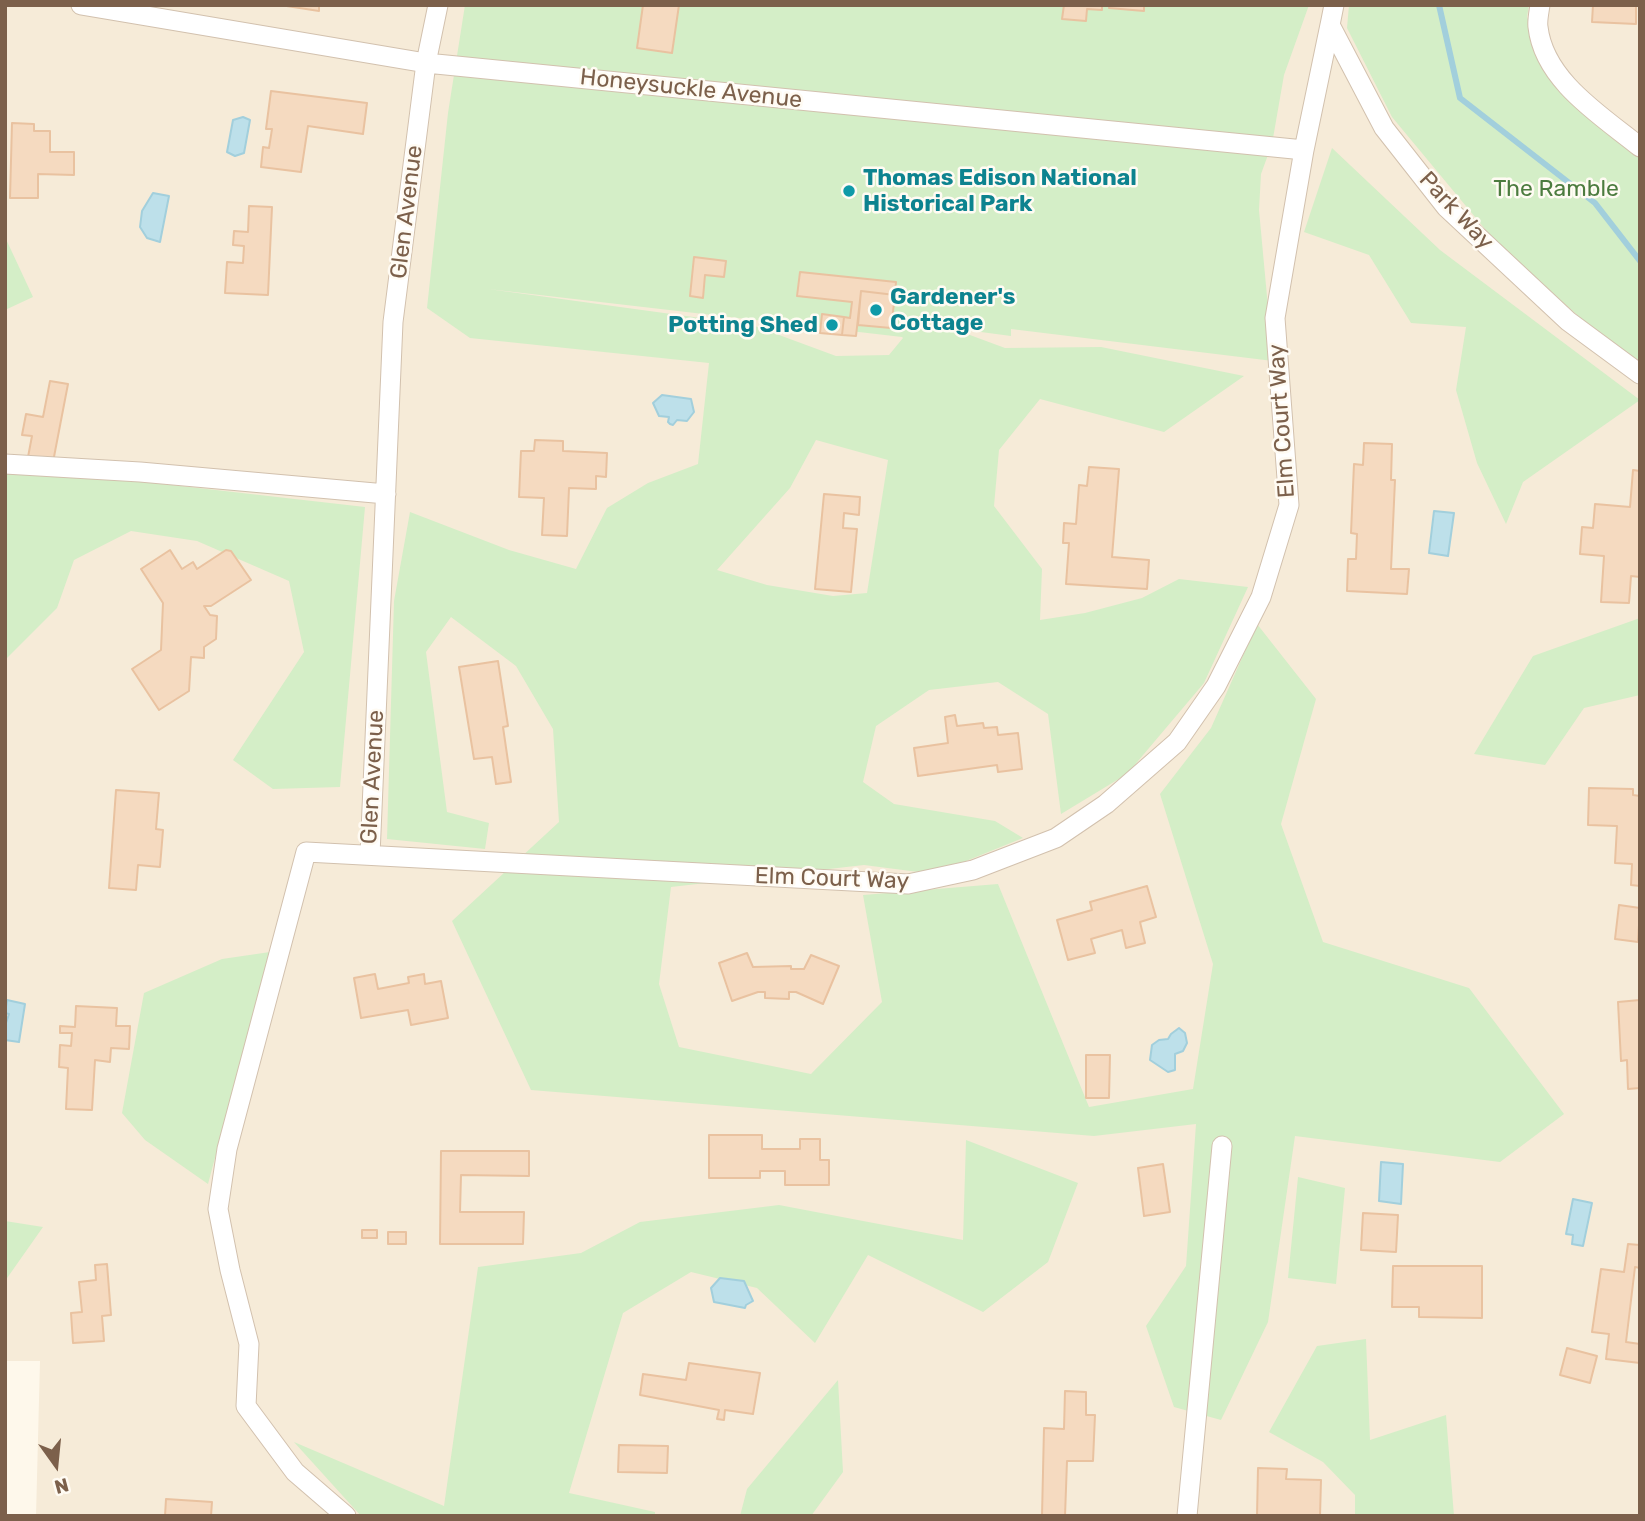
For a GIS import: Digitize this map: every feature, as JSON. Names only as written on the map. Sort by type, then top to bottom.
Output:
[{"type":"street","name":"Honeysuckle Avenue","points":[[81,5],[426,63],[1304,150]]},
{"type":"street","name":"Glen Avenue","points":[[346,1516],[295,1472],[246,1406],[249,1344],[218,1209],[227,1149],[306,852],[370,855],[393,322],[426,63],[438,5]]},
{"type":"street","points":[[1330,25],[1334,5]]},
{"type":"street","points":[[1540,5],[1538,28],[1549,62],[1570,88],[1640,147]]},
{"type":"street","name":"Elm Court Way","points":[[370,855],[908,884],[973,870],[1056,838],[1106,804],[1177,743],[1216,686],[1261,597],[1289,505],[1275,318],[1304,150],[1330,25]]},
{"type":"street","name":"Park Way","points":[[1330,25],[1384,128],[1446,207],[1568,321],[1640,374]]},
{"type":"street","points":[[5,464],[140,472],[386,494]]},
{"type":"street","points":[[1187,1516],[1222,1146]]},
{"type":"shaded area","points":[[5,5],[1640,5],[1640,1516],[36,1516],[40,1361],[5,1361]]},
{"type":"green space","points":[[465,5],[1309,5],[1284,75],[1272,144],[1261,174],[1259,210],[1273,361],[1011,329],[1011,336],[951,328],[1005,348],[1101,347],[1244,376],[1164,432],[1040,399],[999,450],[994,506],[1042,569],[1040,620],[1085,613],[1142,598],[1179,579],[1248,587],[1204,683],[1127,774],[1061,814],[1048,714],[998,682],[929,690],[876,726],[863,782],[894,804],[995,821],[1023,838],[934,874],[864,865],[671,887],[659,984],[679,1047],[811,1074],[882,1002],[863,895],[998,884],[1089,1107],[1193,1089],[1213,964],[1160,794],[1211,728],[1257,624],[1316,699],[1281,824],[1323,942],[1469,988],[1564,1114],[1500,1162],[1295,1136],[1268,1322],[1221,1420],[1174,1407],[1146,1326],[1186,1266],[1196,1124],[1094,1136],[531,1090],[452,921],[559,822],[553,729],[516,666],[451,617],[426,652],[447,812],[489,823],[485,849],[387,839],[394,601],[410,512],[509,550],[576,569],[607,508],[648,483],[698,464],[709,363],[470,338],[427,308],[448,113]],"holes":[[[488,289],[902,337],[903,338],[889,355],[836,356],[752,325]],[[816,440],[888,460],[867,593],[833,596],[767,585],[717,570],[790,488]]]},
{"type":"green space","name":"The Ramble","points":[[1349,5],[1529,5],[1527,17],[1549,77],[1640,156],[1640,364],[1586,323],[1495,241],[1392,117],[1347,28]]},
{"type":"green space","points":[[1332,148],[1440,250],[1640,400],[1523,482],[1506,524],[1477,463],[1456,390],[1466,327],[1411,323],[1369,255],[1304,232]]},
{"type":"green space","points":[[5,237],[33,297],[5,310]]},
{"type":"green space","points":[[5,466],[365,507],[340,787],[273,789],[233,760],[304,652],[289,581],[197,541],[131,531],[74,560],[57,608],[5,660]]},
{"type":"green space","points":[[1640,618],[1640,695],[1584,708],[1545,765],[1474,754],[1533,656]]},
{"type":"green space","points":[[270,952],[208,1184],[145,1140],[122,1113],[144,993],[222,959]]},
{"type":"green space","points":[[966,1140],[1078,1183],[1048,1262],[983,1312],[868,1255],[815,1343],[757,1288],[691,1272],[623,1313],[569,1493],[655,1512],[655,1516],[361,1516],[294,1442],[444,1506],[478,1267],[581,1253],[640,1222],[779,1205],[963,1240]]},
{"type":"green space","points":[[1298,1177],[1345,1188],[1336,1284],[1288,1278]]},
{"type":"green space","points":[[5,1221],[43,1227],[5,1281]]},
{"type":"green space","points":[[1366,1339],[1370,1440],[1446,1415],[1454,1516],[1355,1516],[1355,1495],[1323,1462],[1269,1432],[1317,1346]]},
{"type":"green space","points":[[838,1380],[843,1472],[811,1516],[740,1516],[747,1489]]},
{"type":"water","points":[[243,117],[250,120],[244,153],[235,156],[227,152],[233,120]]},
{"type":"water","points":[[153,193],[169,196],[160,242],[147,238],[140,227],[142,211]]},
{"type":"water","points":[[662,395],[691,399],[694,412],[687,421],[677,420],[673,425],[670,424],[669,417],[659,416],[653,403]]},
{"type":"water","points":[[1434,511],[1454,513],[1448,556],[1429,553]]},
{"type":"water","points":[[7,1000],[25,1004],[19,1042],[5,1040],[5,1026],[9,1014],[5,1013]]},
{"type":"water","points":[[1179,1028],[1185,1033],[1187,1043],[1183,1051],[1175,1054],[1175,1070],[1168,1072],[1150,1060],[1152,1045],[1159,1040],[1168,1039]]},
{"type":"water","points":[[1381,1162],[1403,1164],[1401,1204],[1379,1201]]},
{"type":"water","points":[[1573,1199],[1592,1203],[1583,1246],[1572,1244],[1573,1235],[1566,1234]]},
{"type":"water","points":[[720,1278],[744,1281],[753,1301],[745,1308],[714,1302],[711,1288]]},
{"type":"building","points":[[280,5],[319,5],[319,11]]},
{"type":"building","points":[[643,5],[679,5],[672,53],[637,48]]},
{"type":"building","points":[[1064,5],[1102,5],[1102,10],[1087,9],[1086,21],[1062,19]]},
{"type":"building","points":[[1110,5],[1144,5],[1144,11],[1109,8]]},
{"type":"building","points":[[1593,5],[1636,5],[1636,24],[1592,22]]},
{"type":"building","points":[[271,91],[367,103],[363,134],[308,126],[301,172],[261,167],[263,147],[269,148],[272,129],[266,129]]},
{"type":"building","points":[[12,123],[34,124],[34,131],[50,131],[50,152],[74,152],[74,175],[38,174],[38,198],[10,198]]},
{"type":"building","points":[[249,206],[272,207],[268,295],[225,293],[227,262],[243,263],[244,246],[233,245],[234,231],[248,232]]},
{"type":"building","points":[[694,257],[726,261],[724,277],[705,275],[703,298],[690,296]]},
{"type":"building","points":[[800,272],[896,282],[895,295],[861,291],[856,336],[842,335],[844,317],[850,318],[852,302],[797,296]]},
{"type":"building","name":"Gardener's Cottage","points":[[861,291],[895,295],[891,328],[858,325]]},
{"type":"building","name":"Potting Shed","points":[[822,314],[844,317],[842,335],[820,333]]},
{"type":"building","points":[[50,381],[68,384],[53,462],[28,457],[32,436],[22,435],[26,414],[43,417]]},
{"type":"building","points":[[535,440],[563,441],[563,451],[607,453],[606,477],[596,476],[596,489],[569,488],[567,536],[542,535],[544,498],[519,497],[521,451],[534,451]]},
{"type":"building","points":[[1364,443],[1392,444],[1391,480],[1395,480],[1391,569],[1409,569],[1407,594],[1347,591],[1348,559],[1356,559],[1357,534],[1351,533],[1354,464],[1363,465]]},
{"type":"building","points":[[1089,467],[1119,469],[1112,557],[1149,560],[1147,589],[1066,584],[1069,543],[1063,543],[1064,523],[1076,524],[1079,485],[1087,486]]},
{"type":"building","points":[[1633,470],[1640,471],[1640,577],[1631,576],[1629,603],[1601,602],[1604,556],[1580,554],[1582,527],[1593,528],[1595,504],[1630,507]]},
{"type":"building","points":[[824,494],[860,497],[859,515],[844,513],[843,528],[857,529],[851,592],[815,589]]},
{"type":"building","points":[[170,550],[182,569],[193,562],[197,569],[226,550],[231,551],[251,580],[211,606],[204,606],[210,615],[217,616],[216,639],[204,647],[204,658],[191,657],[189,691],[159,710],[132,669],[161,650],[163,603],[141,569]]},
{"type":"building","points":[[498,661],[508,726],[503,727],[511,782],[496,784],[492,757],[474,759],[459,667]]},
{"type":"building","points":[[955,715],[957,726],[983,723],[984,728],[997,727],[998,735],[1018,733],[1022,769],[998,772],[997,765],[918,776],[914,748],[948,743],[945,717]]},
{"type":"building","points":[[1589,788],[1633,789],[1633,795],[1640,796],[1640,886],[1631,885],[1632,864],[1615,863],[1617,826],[1588,825]]},
{"type":"building","points":[[116,790],[159,793],[156,829],[163,830],[160,867],[138,865],[136,890],[109,888]]},
{"type":"building","points":[[1147,886],[1156,917],[1140,922],[1145,943],[1126,948],[1122,930],[1091,939],[1095,953],[1068,960],[1057,920],[1092,910],[1090,902]]},
{"type":"building","points":[[1619,905],[1640,908],[1638,942],[1615,939]]},
{"type":"building","points":[[747,953],[753,967],[791,966],[791,969],[804,969],[811,955],[839,966],[823,1004],[796,992],[789,992],[789,999],[765,998],[765,992],[758,992],[732,1001],[719,963]]},
{"type":"building","points":[[375,974],[378,989],[409,983],[408,977],[424,974],[425,984],[441,981],[448,1018],[411,1025],[408,1010],[361,1018],[354,978]]},
{"type":"building","points":[[1640,1000],[1640,1088],[1628,1089],[1627,1060],[1621,1061],[1618,1002]]},
{"type":"building","points":[[76,1006],[117,1008],[116,1026],[130,1026],[129,1049],[111,1048],[110,1062],[95,1060],[92,1110],[66,1109],[68,1068],[59,1067],[60,1045],[71,1046],[72,1033],[60,1033],[60,1026],[75,1027]]},
{"type":"building","points":[[1086,1055],[1110,1055],[1109,1098],[1086,1098]]},
{"type":"building","points":[[709,1135],[762,1135],[762,1149],[800,1149],[800,1139],[820,1139],[820,1160],[829,1160],[829,1185],[785,1185],[785,1171],[760,1171],[760,1178],[709,1178]]},
{"type":"building","points":[[441,1151],[529,1151],[529,1176],[461,1175],[460,1212],[524,1212],[523,1244],[440,1244]]},
{"type":"building","points":[[1163,1164],[1170,1212],[1144,1216],[1138,1168]]},
{"type":"building","points":[[1363,1213],[1398,1215],[1396,1252],[1361,1250]]},
{"type":"building","points":[[362,1230],[377,1230],[377,1238],[362,1238]]},
{"type":"building","points":[[388,1232],[406,1232],[406,1244],[388,1244]]},
{"type":"building","points":[[1628,1244],[1640,1245],[1640,1268],[1635,1267],[1626,1342],[1640,1344],[1640,1363],[1606,1359],[1609,1334],[1592,1332],[1601,1269],[1624,1272]]},
{"type":"building","points":[[107,1264],[111,1315],[102,1316],[104,1341],[73,1343],[71,1313],[82,1312],[79,1282],[96,1280],[95,1265]]},
{"type":"building","points":[[1393,1266],[1482,1266],[1482,1318],[1419,1317],[1419,1307],[1392,1307]]},
{"type":"building","points":[[1567,1348],[1597,1356],[1590,1383],[1560,1375]]},
{"type":"building","points":[[689,1363],[760,1373],[753,1414],[725,1410],[724,1420],[717,1419],[719,1410],[640,1395],[643,1374],[686,1380]]},
{"type":"building","points":[[1065,1391],[1086,1392],[1086,1415],[1095,1415],[1093,1461],[1067,1461],[1065,1516],[1042,1516],[1044,1428],[1064,1429]]},
{"type":"building","points":[[619,1445],[668,1446],[667,1473],[618,1472]]},
{"type":"building","points":[[1258,1468],[1287,1469],[1286,1479],[1321,1480],[1320,1516],[1257,1516]]},
{"type":"building","points":[[166,1499],[212,1502],[211,1516],[165,1516]]},
{"type":"waterway","points":[[1439,5],[1460,98],[1595,203],[1640,261]]},
{"type":"place","name":"Thomas Edison National Historical Park","points":[[849,191]]},
{"type":"place","name":"Gardener's Cottage","points":[[876,310]]},
{"type":"place","name":"Potting Shed","points":[[832,325]]}]
